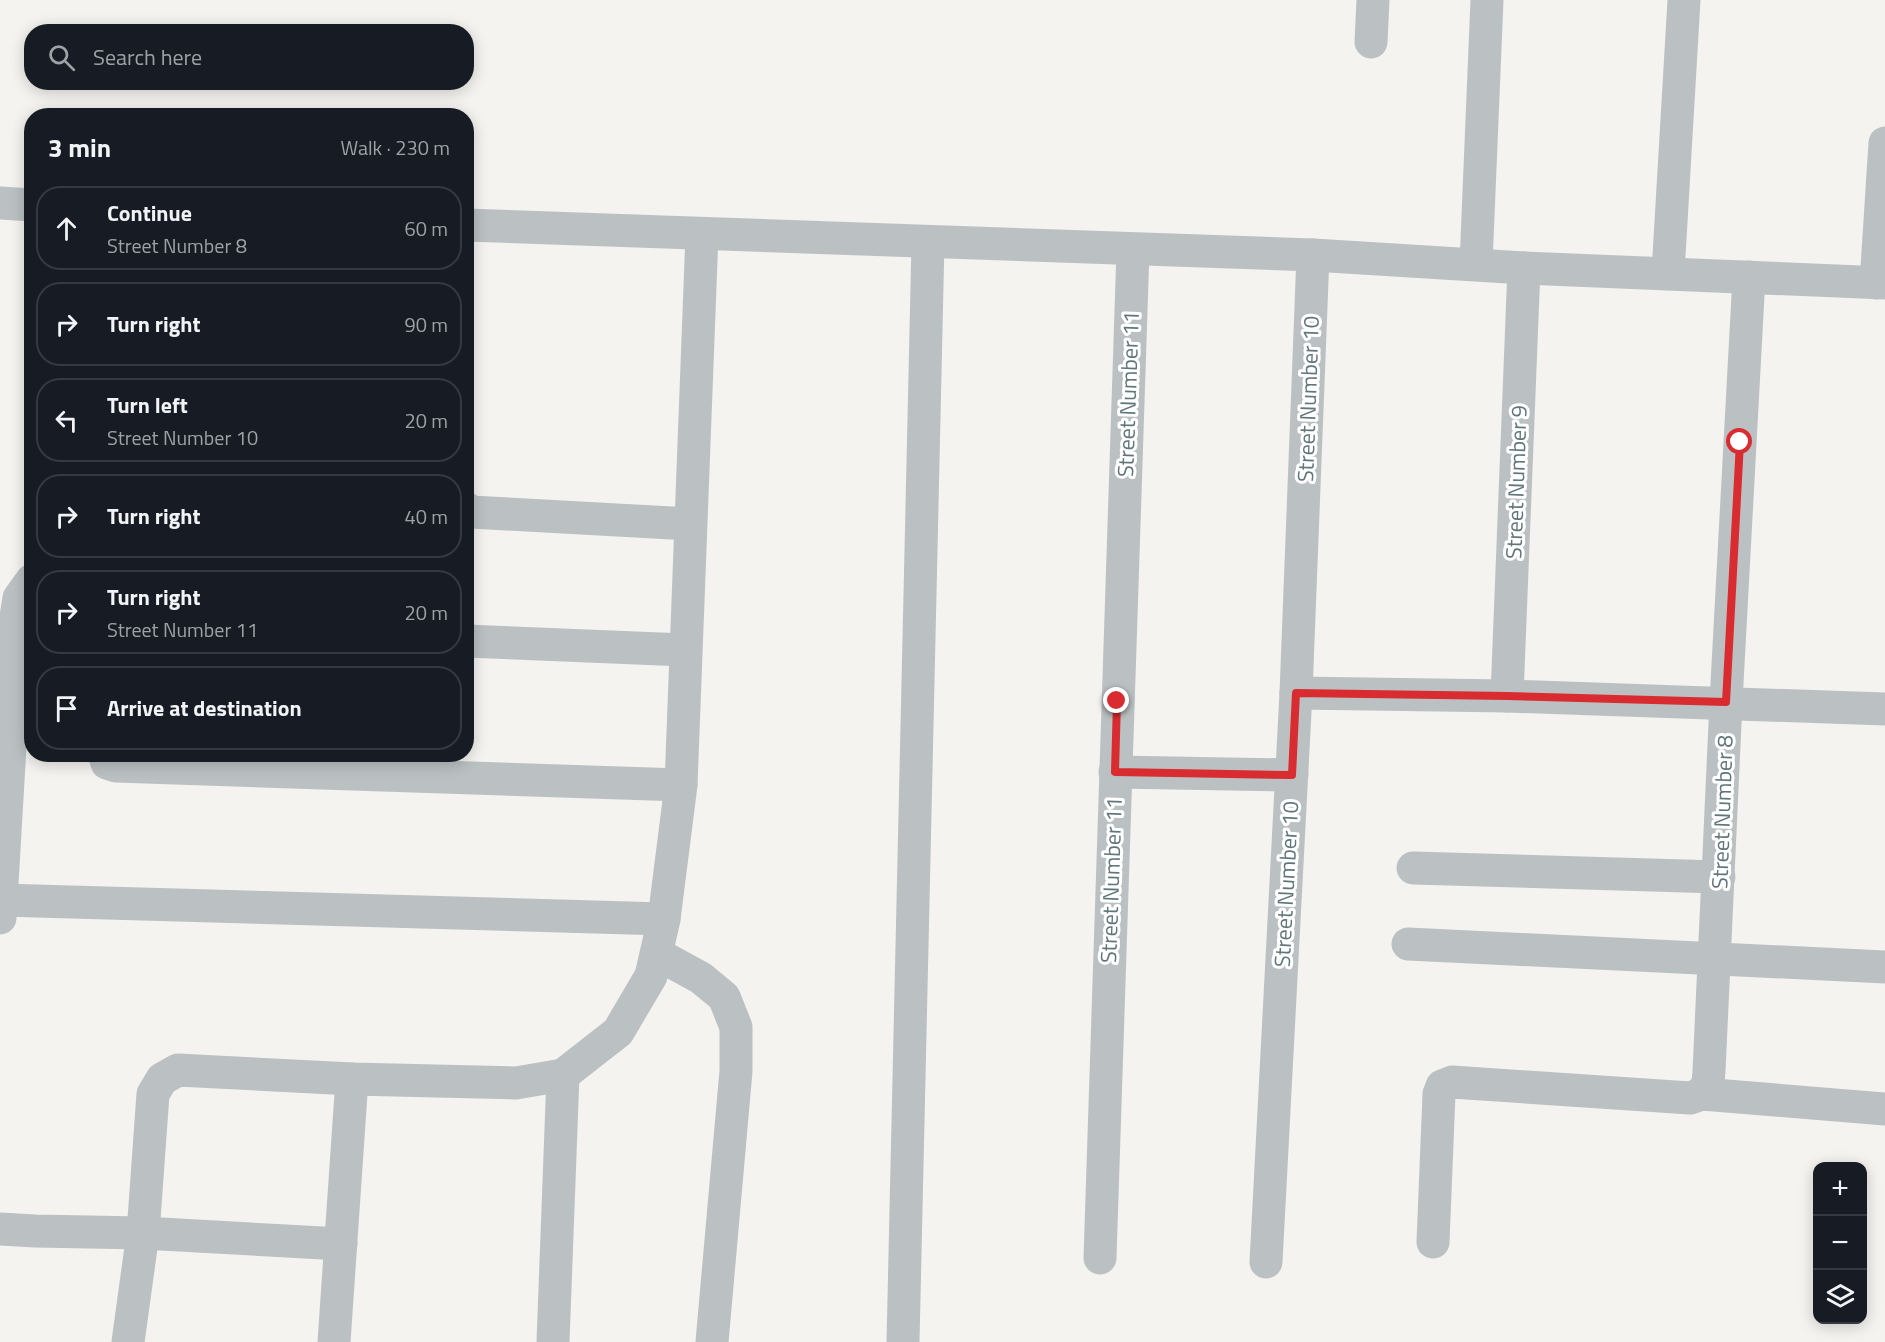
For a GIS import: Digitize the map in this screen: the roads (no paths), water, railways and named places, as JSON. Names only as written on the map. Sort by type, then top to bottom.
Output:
[{"type":"street","points":[[1371,42],[1373,0]]},
{"type":"street","points":[[1476,264],[1487,0]]},
{"type":"street","points":[[1668,273],[1684,0]]},
{"type":"street","points":[[474,225],[1314,255],[1524,268],[1881,283],[1885,143]]},
{"type":"street","points":[[0,203],[24,204]]},
{"type":"street","points":[[128,1342],[143,1233],[153,1095],[162,1079],[178,1070],[351,1079],[516,1083],[563,1075],[618,1032],[651,976],[664,919],[681,784],[702,234]]},
{"type":"street","points":[[903,1342],[928,242]]},
{"type":"street","name":"Street Number 11","points":[[1100,1258],[1133,250]]},
{"type":"street","name":"Street Number 10","points":[[1266,1262],[1296,693],[1314,255]]},
{"type":"street","name":"Street Number 9","points":[[1507,696],[1524,268]]},
{"type":"street","name":"Street Number 8","points":[[1702,1094],[1708,1083],[1716,960],[1726,702],[1749,277]]},
{"type":"street","points":[[474,512],[690,524]]},
{"type":"street","points":[[24,591],[19,598],[16,616],[22,694],[1,909],[664,919]]},
{"type":"street","points":[[474,641],[685,650]]},
{"type":"street","points":[[1296,693],[1507,696],[1885,709]]},
{"type":"street","points":[[107,762],[116,766],[681,784]]},
{"type":"street","points":[[1115,772],[1292,775]]},
{"type":"street","points":[[1413,868],[1719,877]]},
{"type":"street","points":[[1408,944],[1885,967]]},
{"type":"street","points":[[657,954],[701,978],[724,997],[736,1028],[736,1071],[712,1342]]},
{"type":"street","points":[[553,1342],[563,1075]]},
{"type":"street","points":[[334,1342],[351,1079]]},
{"type":"street","points":[[1433,1242],[1439,1095],[1442,1086],[1452,1082],[1690,1098],[1702,1094],[1885,1109]]},
{"type":"street","points":[[0,1229],[143,1233],[341,1244]]}]
